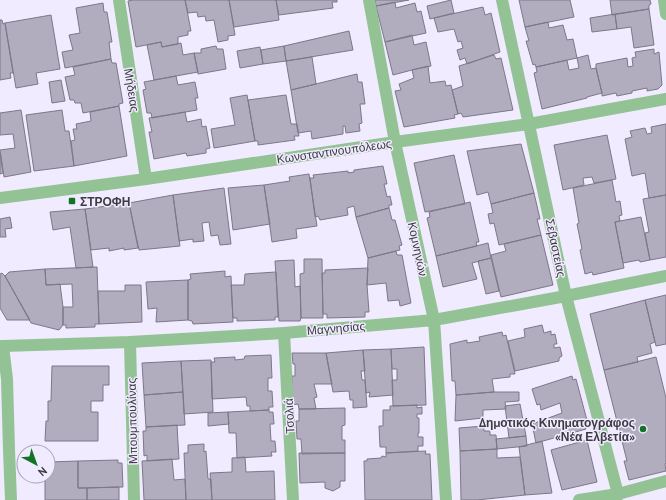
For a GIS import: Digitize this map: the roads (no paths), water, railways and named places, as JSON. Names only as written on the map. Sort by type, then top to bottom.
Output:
[{"type":"street","name":"Μήδειας","points":[[119,0],[146,180]]},
{"type":"street","name":"Κομνηνών","points":[[369,0],[395,142],[434,320],[446,500]]},
{"type":"street","name":"Σεβαστείας","points":[[502,0],[566,296],[617,497]]},
{"type":"street","points":[[664,0],[666,14]]},
{"type":"street","name":"Κωνσταντινουπόλεως","points":[[0,198],[146,180],[395,142],[529,124],[666,99]]},
{"type":"street","name":"Μαγνησίας","points":[[1,344],[130,342],[284,333],[434,320],[666,276]]},
{"type":"street","name":"Τσολιά","points":[[284,333],[293,500]]},
{"type":"street","name":"Μπουμπουλίνας","points":[[130,342],[134,500]]},
{"type":"street","points":[[1,344],[7,379],[11,500]]},
{"type":"street","points":[[579,500],[617,497],[666,481]]},
{"type":"place","name":"ΣΤΡΟΦΗ","points":[[72,201]]},
{"type":"place","name":"Δημοτικός Κινηματογράφος «Νέα Ελβετία»","points":[[643,429]]}]
